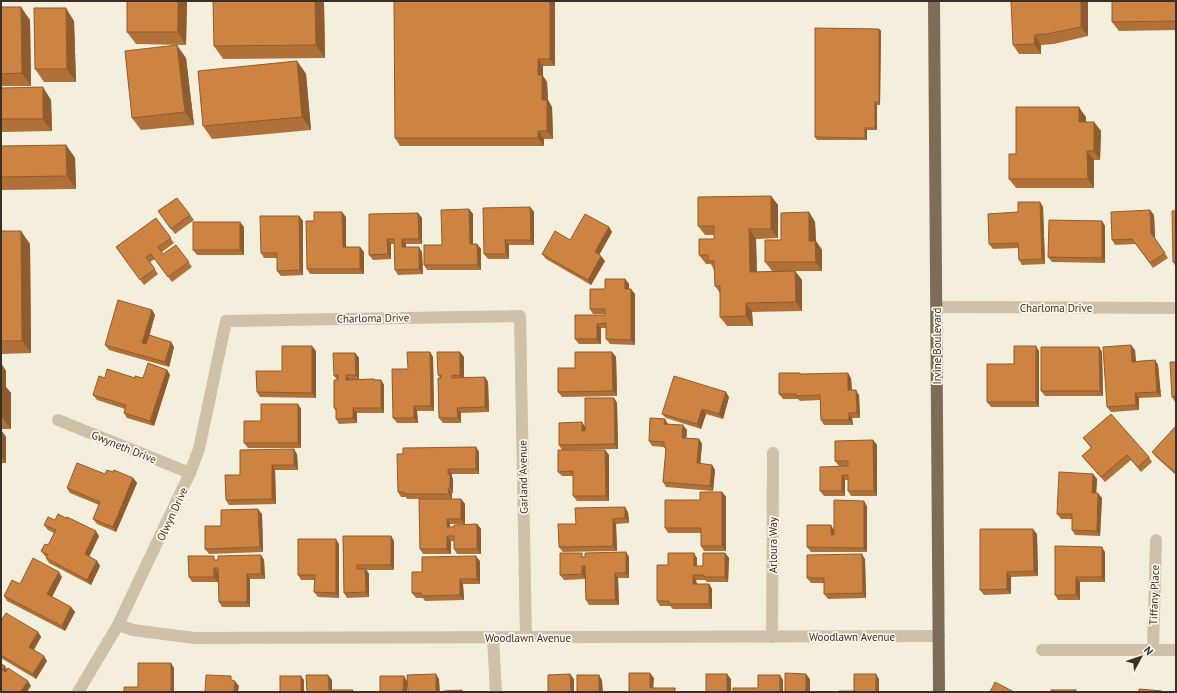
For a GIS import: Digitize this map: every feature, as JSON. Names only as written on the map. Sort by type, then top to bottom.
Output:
[{"type":"main road","name":"Irvine Boulevard","points":[[934,1],[940,692]]},
{"type":"street","name":"Charloma Drive","points":[[937,307],[1176,308]]},
{"type":"street","name":"Charloma Drive","points":[[226,321],[520,316]]},
{"type":"street","name":"Garland Avenue","points":[[520,316],[526,638]]},
{"type":"street","name":"Olwyn Drive","points":[[78,692],[118,625],[190,473],[198,449],[226,321]]},
{"type":"street","name":"Gwyneth Drive","points":[[58,420],[190,473]]},
{"type":"street","name":"Arloura Way","points":[[772,637],[773,453]]},
{"type":"street","name":"Tiffany Place","points":[[1152,650],[1156,540]]},
{"type":"street","name":"Woodlawn Avenue","points":[[118,625],[133,630],[194,638],[939,636]]},
{"type":"street","points":[[494,638],[496,692]]},
{"type":"street","points":[[1042,650],[1176,650]]},
{"type":"building","points":[[127,1],[178,1],[178,32],[127,32]]},
{"type":"building","points":[[213,1],[315,1],[316,45],[214,46]]},
{"type":"building","points":[[394,1],[550,1],[550,59],[538,59],[538,75],[542,75],[542,100],[547,100],[547,131],[538,131],[538,138],[395,138]]},
{"type":"building","points":[[1011,1],[1081,1],[1081,27],[1035,35],[1034,44],[1013,45]]},
{"type":"building","points":[[1112,1],[1176,1],[1176,21],[1112,22]]},
{"type":"building","points":[[1,7],[21,7],[22,73],[1,74]]},
{"type":"building","points":[[34,8],[66,8],[67,69],[35,69]]},
{"type":"building","points":[[815,28],[879,29],[879,102],[875,102],[875,128],[865,128],[865,138],[815,137]]},
{"type":"building","points":[[177,45],[185,112],[132,118],[125,51]]},
{"type":"building","points":[[297,61],[302,117],[203,126],[198,71]]},
{"type":"building","points":[[43,87],[43,119],[1,119],[1,88]]},
{"type":"building","points":[[1016,107],[1079,107],[1079,122],[1094,122],[1094,151],[1087,151],[1088,179],[1009,179],[1009,154],[1016,154]]},
{"type":"building","points":[[66,145],[67,176],[1,177],[1,146]]},
{"type":"building","points":[[771,196],[771,229],[749,229],[750,272],[795,271],[796,302],[746,303],[746,316],[720,317],[720,286],[715,286],[714,261],[708,261],[708,255],[699,255],[699,239],[714,239],[714,226],[698,226],[698,197]]},
{"type":"building","points":[[177,198],[190,215],[171,229],[158,211]]},
{"type":"building","points":[[1018,202],[1040,202],[1042,259],[1019,260],[1018,243],[989,244],[988,214],[1018,212]]},
{"type":"building","points":[[530,207],[531,240],[505,240],[506,254],[484,254],[483,208]]},
{"type":"building","points":[[469,209],[470,244],[477,244],[478,265],[424,265],[424,245],[442,245],[441,210]]},
{"type":"building","points":[[1150,210],[1151,233],[1165,253],[1150,263],[1132,239],[1112,240],[1111,212]]},
{"type":"building","points":[[1172,211],[1176,211],[1176,262],[1173,262]]},
{"type":"building","points":[[314,212],[342,212],[343,247],[360,247],[360,269],[307,269],[306,221],[314,221]]},
{"type":"building","points":[[809,212],[809,241],[815,241],[816,262],[765,262],[765,240],[781,240],[781,213]]},
{"type":"building","points":[[418,213],[419,239],[402,239],[402,247],[419,247],[419,269],[395,270],[394,239],[387,239],[388,254],[369,255],[369,214]]},
{"type":"building","points":[[585,214],[609,227],[595,252],[601,256],[588,280],[542,254],[555,231],[570,240]]},
{"type":"building","points":[[260,216],[299,216],[300,270],[277,271],[277,253],[261,253]]},
{"type":"building","points":[[156,218],[171,238],[158,247],[163,254],[176,245],[189,262],[168,277],[151,254],[146,257],[155,269],[140,280],[116,247]]},
{"type":"building","points":[[1049,220],[1102,221],[1102,258],[1048,257]]},
{"type":"building","points":[[193,222],[240,222],[240,250],[193,250]]},
{"type":"building","points":[[1,231],[21,231],[22,341],[1,341]]},
{"type":"building","points":[[605,279],[625,279],[625,289],[631,289],[631,340],[606,339],[606,323],[597,324],[597,339],[575,339],[575,315],[605,315],[605,309],[590,309],[590,289],[605,289]]},
{"type":"building","points":[[118,300],[152,310],[142,343],[146,344],[149,335],[171,342],[165,362],[105,345]]},
{"type":"building","points":[[1131,345],[1132,362],[1155,360],[1157,392],[1135,393],[1136,405],[1107,407],[1103,347]]},
{"type":"building","points":[[282,346],[312,346],[312,393],[257,392],[256,371],[282,371]]},
{"type":"building","points":[[1014,346],[1036,346],[1036,402],[987,402],[987,364],[1014,364]]},
{"type":"building","points":[[1041,347],[1099,347],[1100,391],[1041,391]]},
{"type":"building","points":[[407,352],[430,352],[431,406],[414,406],[414,418],[393,418],[392,369],[408,369]]},
{"type":"building","points":[[437,352],[460,352],[460,376],[452,375],[452,378],[485,377],[485,407],[457,408],[458,418],[439,418],[438,378],[441,378],[441,375],[438,375]]},
{"type":"building","points":[[575,352],[612,352],[613,391],[558,392],[558,368],[575,368]]},
{"type":"building","points":[[333,353],[355,353],[356,375],[346,375],[346,380],[381,380],[381,408],[353,408],[353,418],[336,419],[336,408],[334,408],[334,380],[338,380],[338,375],[334,376]]},
{"type":"building","points":[[1170,362],[1176,362],[1176,396],[1172,397]]},
{"type":"building","points":[[148,363],[167,370],[150,421],[124,413],[126,405],[93,395],[99,376],[105,378],[107,369],[135,378],[135,376],[143,378]]},
{"type":"building","points":[[779,373],[848,373],[848,390],[856,390],[857,413],[849,413],[849,420],[821,420],[820,395],[796,396],[796,394],[779,394]]},
{"type":"building","points":[[674,376],[726,392],[719,414],[702,409],[697,424],[662,414]]},
{"type":"building","points":[[2,380],[2,417],[1,417]]},
{"type":"building","points":[[585,398],[614,398],[615,444],[559,445],[559,423],[582,422],[582,431],[585,431]]},
{"type":"building","points":[[261,404],[298,404],[298,443],[244,443],[244,421],[261,421]]},
{"type":"building","points":[[1111,414],[1149,457],[1138,467],[1127,455],[1101,477],[1082,456],[1092,447],[1083,438]]},
{"type":"building","points":[[650,418],[665,419],[664,424],[683,425],[682,438],[699,439],[697,463],[712,465],[710,486],[663,482],[666,448],[664,447],[664,442],[649,441]]},
{"type":"building","points":[[1176,426],[1176,473],[1152,452]]},
{"type":"building","points":[[873,440],[874,491],[848,491],[848,475],[842,475],[842,491],[820,491],[820,467],[848,466],[848,461],[835,461],[835,441]]},
{"type":"building","points":[[476,447],[476,469],[448,469],[448,474],[450,474],[450,488],[448,488],[449,494],[404,494],[404,492],[398,492],[397,454],[403,454],[403,448]]},
{"type":"building","points":[[294,449],[294,465],[272,465],[272,499],[226,500],[225,475],[240,475],[240,450]]},
{"type":"building","points":[[558,450],[605,450],[606,496],[573,496],[573,471],[558,472]]},
{"type":"building","points":[[77,463],[105,474],[107,470],[113,472],[114,470],[133,478],[113,527],[93,519],[100,502],[67,488]]},
{"type":"building","points":[[1059,472],[1093,474],[1092,493],[1098,493],[1097,531],[1072,530],[1072,514],[1057,514]]},
{"type":"building","points":[[700,492],[722,492],[722,546],[701,546],[701,528],[665,528],[665,500],[700,500]]},
{"type":"building","points":[[419,499],[461,499],[461,519],[447,519],[447,527],[454,527],[454,525],[477,524],[477,549],[454,549],[454,536],[447,536],[447,549],[420,549]]},
{"type":"building","points":[[834,500],[864,501],[864,548],[807,547],[807,525],[831,525],[831,535],[834,535]]},
{"type":"building","points":[[625,507],[625,518],[613,519],[613,546],[559,547],[558,524],[576,524],[575,508]]},
{"type":"building","points":[[258,509],[260,547],[205,549],[205,526],[221,526],[221,510]]},
{"type":"building","points":[[58,514],[96,531],[85,554],[97,561],[87,580],[46,558],[48,555],[41,551],[45,544],[48,545],[56,530],[44,525],[48,517],[55,520]]},
{"type":"building","points":[[980,529],[1033,529],[1034,571],[1007,572],[1007,589],[980,590]]},
{"type":"building","points":[[343,536],[391,536],[391,565],[357,565],[357,569],[365,569],[366,592],[344,593]]},
{"type":"building","points":[[298,539],[336,539],[336,593],[314,592],[315,575],[298,575]]},
{"type":"building","points":[[1055,546],[1102,547],[1102,577],[1076,577],[1076,595],[1055,595]]},
{"type":"building","points":[[626,552],[626,573],[615,573],[615,600],[586,600],[585,566],[582,566],[582,574],[560,575],[560,553],[582,553],[582,557],[585,557],[585,553]]},
{"type":"building","points":[[668,553],[694,553],[694,566],[703,566],[703,553],[725,553],[725,577],[704,577],[704,575],[693,575],[693,584],[709,584],[709,604],[669,604],[669,601],[657,601],[657,565],[668,565]]},
{"type":"building","points":[[862,554],[863,593],[824,594],[824,578],[807,578],[807,555]]},
{"type":"building","points":[[261,555],[261,574],[247,574],[247,602],[219,602],[218,568],[214,568],[214,577],[189,577],[188,556],[214,556],[214,560],[218,560],[218,556]]},
{"type":"building","points":[[476,556],[477,579],[460,579],[460,595],[422,596],[421,593],[412,593],[412,572],[422,572],[422,557]]},
{"type":"building","points":[[33,558],[59,572],[47,594],[71,607],[62,626],[4,596],[12,580],[20,584]]},
{"type":"building","points":[[6,613],[38,632],[29,647],[44,656],[33,674],[1,655],[1,621]]},
{"type":"building","points":[[138,663],[171,663],[171,692],[124,692],[124,687],[138,687]]},
{"type":"building","points":[[1,664],[5,666],[2,670],[6,672],[8,668],[28,681],[20,692],[5,692],[1,689]]},
{"type":"building","points":[[629,673],[650,673],[650,688],[675,688],[675,692],[629,692]]},
{"type":"building","points":[[785,673],[806,674],[806,692],[785,692]]},
{"type":"building","points":[[436,674],[436,692],[408,692],[407,675]]},
{"type":"building","points":[[570,674],[571,692],[548,692],[548,675]]},
{"type":"building","points":[[706,674],[727,674],[727,692],[706,692]]},
{"type":"building","points":[[854,674],[876,674],[876,692],[839,692],[854,691]]},
{"type":"building","points":[[206,675],[231,676],[231,680],[235,681],[234,692],[205,692]]},
{"type":"building","points":[[306,675],[328,675],[329,690],[353,690],[353,692],[307,692]]},
{"type":"building","points":[[577,675],[599,675],[599,692],[577,692]]},
{"type":"building","points":[[758,675],[780,675],[780,692],[733,692],[733,688],[758,688]]},
{"type":"building","points":[[280,676],[301,676],[301,692],[280,692]]},
{"type":"building","points":[[380,676],[404,676],[403,692],[380,692]]},
{"type":"building","points":[[995,682],[1014,692],[990,692]]},
{"type":"building","points":[[1139,689],[1162,691],[1162,692],[1139,692]]},
{"type":"building","points":[[462,690],[462,692],[443,692],[443,691]]},
{"type":"building","points":[[1051,690],[1076,690],[1076,692],[1051,692]]}]
